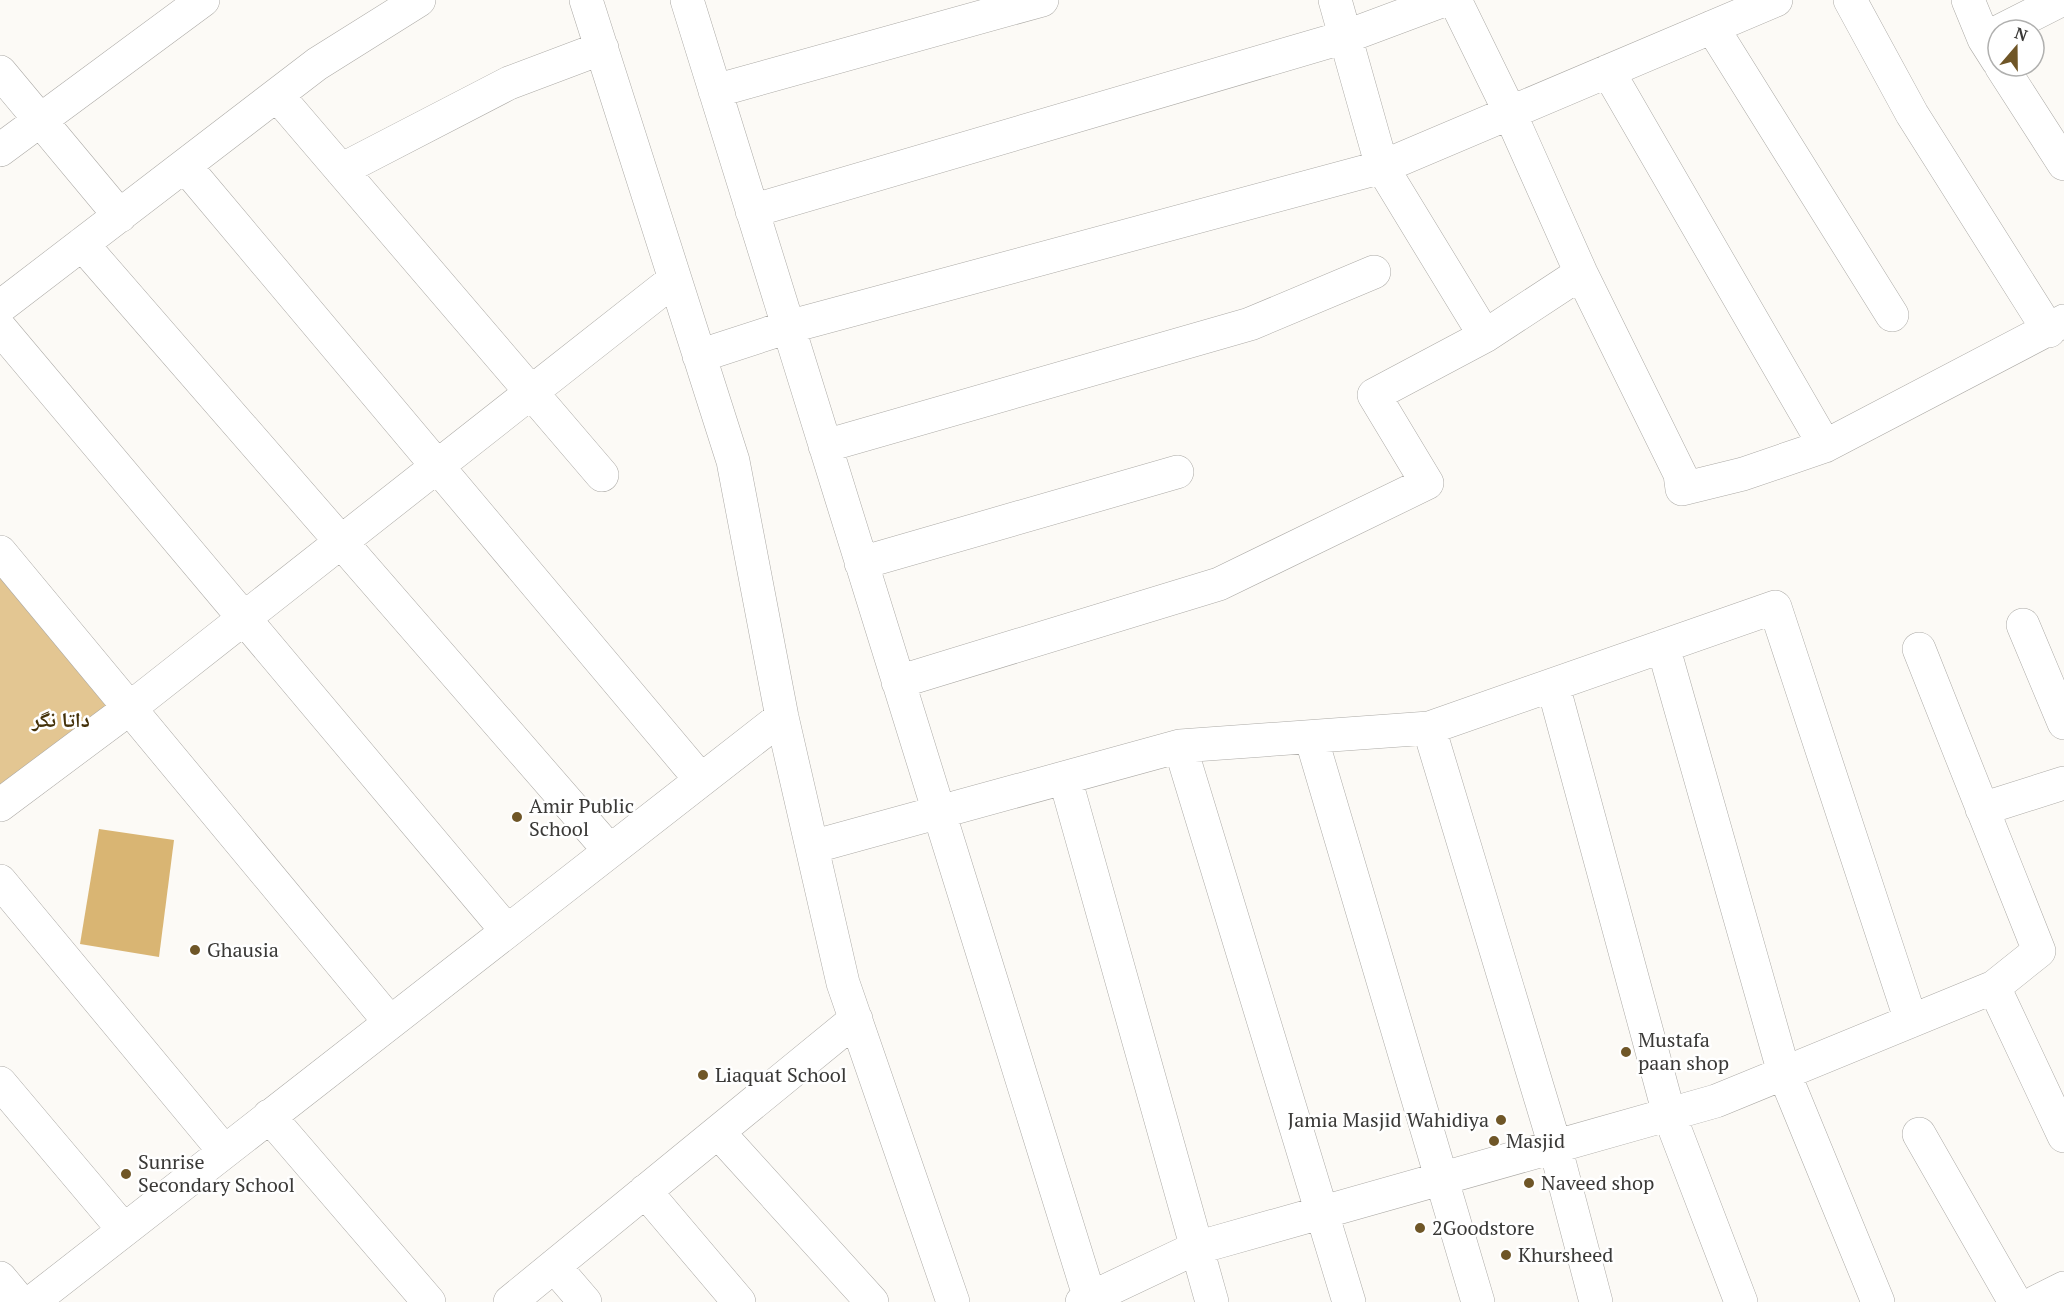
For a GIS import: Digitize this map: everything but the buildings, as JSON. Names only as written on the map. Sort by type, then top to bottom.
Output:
[{"type":"street","points":[[0,150],[203,0]]},
{"type":"street","points":[[0,307],[317,64],[419,0]]},
{"type":"street","points":[[586,0],[732,461],[782,717],[843,983],[953,1302]]},
{"type":"street","points":[[687,0],[1087,1301],[1196,1248],[1716,1101],[1994,987],[2039,951],[1919,649]]},
{"type":"street","points":[[715,91],[1042,0]]},
{"type":"street","points":[[1335,0],[1382,167],[1485,336]]},
{"type":"street","points":[[752,210],[1345,37],[1444,0]]},
{"type":"street","points":[[1455,0],[1509,112],[1581,273],[1680,474],[1682,489],[1743,474],[1825,446],[2057,326],[1912,114],[1850,0]]},
{"type":"street","points":[[699,356],[788,327],[1382,167],[1776,0]]},
{"type":"street","points":[[1968,0],[1986,27]]},
{"type":"street","points":[[2031,18],[2061,0]]},
{"type":"street","points":[[1712,27],[1892,315]]},
{"type":"street","points":[[341,170],[509,83],[602,48]]},
{"type":"street","points":[[1608,71],[1825,446]]},
{"type":"street","points":[[0,72],[120,216]]},
{"type":"street","points":[[2009,78],[2064,165]]},
{"type":"street","points":[[277,95],[602,475]]},
{"type":"street","points":[[185,166],[701,780]]},
{"type":"street","points":[[82,244],[610,850]]},
{"type":"street","points":[[825,446],[1250,324],[1374,272]]},
{"type":"street","points":[[898,682],[1220,585],[1427,483],[1374,394],[1485,336],[1581,273]]},
{"type":"street","points":[[0,805],[130,708],[675,279]]},
{"type":"street","points":[[0,328],[507,931]]},
{"type":"street","points":[[861,563],[1177,472]]},
{"type":"street","points":[[0,552],[389,1022]]},
{"type":"street","points":[[812,847],[1180,746],[1429,728],[1775,607],[1911,1021]]},
{"type":"street","points":[[2023,625],[2064,723]]},
{"type":"street","points":[[1663,646],[1784,1073],[1878,1302]]},
{"type":"street","points":[[1553,685],[1669,1114],[1741,1302]]},
{"type":"street","points":[[32,1302],[782,717]]},
{"type":"street","points":[[1429,728],[1555,1146],[1596,1302]]},
{"type":"street","points":[[1311,736],[1479,1302]]},
{"type":"street","points":[[1180,746],[1320,1213],[1349,1302]]},
{"type":"street","points":[[1065,778],[1212,1302]]},
{"type":"street","points":[[1982,809],[2064,783]]},
{"type":"street","points":[[0,881],[224,1151]]},
{"type":"street","points":[[1994,987],[2064,1136]]},
{"type":"street","points":[[510,1302],[856,1019]]},
{"type":"street","points":[[0,1083],[124,1230]]},
{"type":"street","points":[[269,1116],[429,1302]]},
{"type":"street","points":[[718,1132],[872,1302]]},
{"type":"street","points":[[1918,1134],[2015,1302]]},
{"type":"street","points":[[645,1191],[739,1302]]},
{"type":"street","points":[[554,1266],[585,1302]]},
{"type":"street","points":[[0,1278],[20,1302]]},
{"type":"street","points":[[2036,1302],[2064,1288]]},
{"type":"shaded area","points":[[0,552],[130,708],[0,805]]},
{"type":"place","name":"Amir Public School","points":[[517,817]]},
{"type":"place","name":"Ghausia","points":[[195,950]]},
{"type":"place","name":"Mustafa paan shop","points":[[1626,1052]]},
{"type":"place","name":"Liaquat School","points":[[703,1075]]},
{"type":"place","name":"Jamia Masjid Wahidiya","points":[[1501,1120]]},
{"type":"place","name":"Masjid","points":[[1494,1141]]},
{"type":"place","name":"Sunrise Secondary School","points":[[126,1174]]},
{"type":"place","name":"Naveed shop","points":[[1529,1183]]},
{"type":"place","name":"2Goodstore","points":[[1420,1228]]},
{"type":"place","name":"Khursheed","points":[[1506,1255]]},
{"type":"district","name":"داتا نگر","points":[[61,720]]}]
